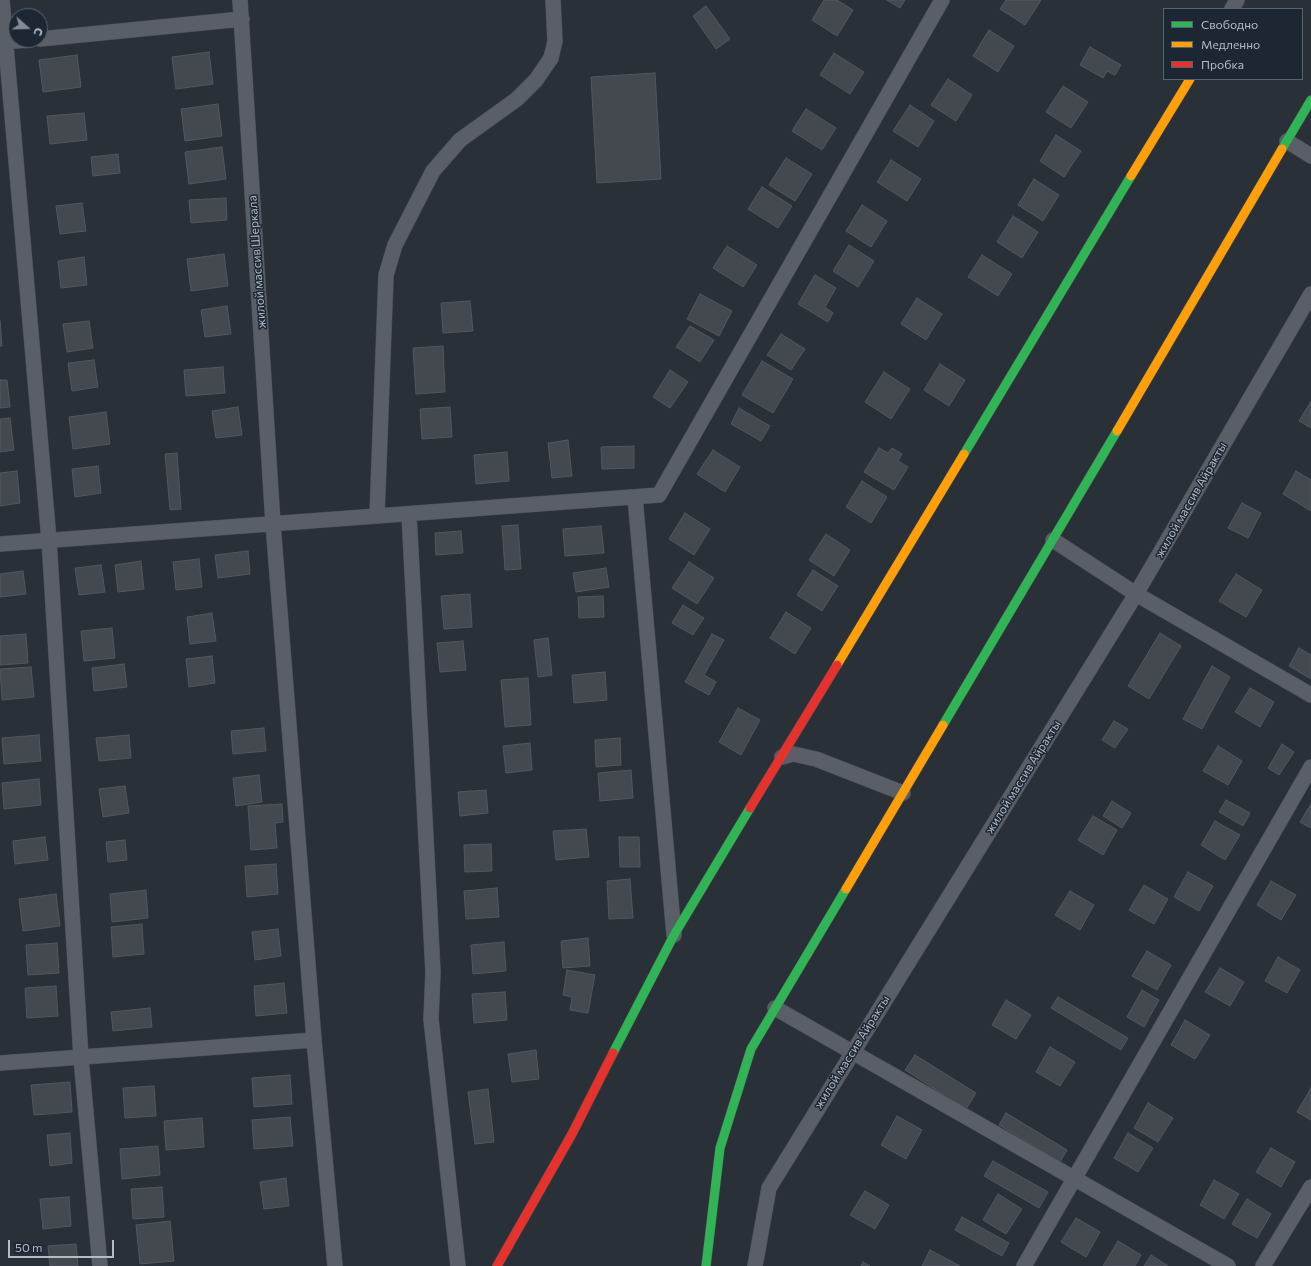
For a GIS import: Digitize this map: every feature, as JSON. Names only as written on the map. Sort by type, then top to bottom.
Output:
[{"type":"street","points":[[2,0],[2,42],[49,540],[81,1058],[100,1266]]},
{"type":"street","name":"жилой массив Шеркала","points":[[240,0],[273,524],[314,1040],[335,1266]]},
{"type":"street","points":[[377,516],[386,275],[395,245],[433,171],[460,140],[517,99],[536,80],[551,58],[555,41],[553,0]]},
{"type":"street","points":[[0,544],[659,495],[942,0]]},
{"type":"street","points":[[48,38],[242,19]]},
{"type":"street","points":[[497,1266],[572,1134],[674,935],[1189,80]]},
{"type":"street","points":[[706,1266],[720,1148],[750,1049],[1053,540],[1311,100]]},
{"type":"street","points":[[1287,141],[1311,156]]},
{"type":"street","name":"жилой массив Айракты","points":[[755,1266],[769,1188],[1136,594],[1311,294]]},
{"type":"street","points":[[635,497],[674,935]]},
{"type":"street","points":[[409,514],[433,972],[431,1019],[458,1266]]},
{"type":"street","points":[[1053,540],[1136,594],[1311,694]]},
{"type":"street","points":[[782,757],[793,754],[816,759],[903,793]]},
{"type":"street","points":[[1024,1266],[1311,767]]},
{"type":"street","points":[[775,1008],[1228,1266]]},
{"type":"street","points":[[0,1063],[314,1040]]},
{"type":"street","points":[[1263,1266],[1311,1187]]},
{"type":"building","points":[[824,0],[837,0],[853,10],[837,36],[812,20]]},
{"type":"building","points":[[887,0],[905,0],[900,8]]},
{"type":"building","points":[[1006,0],[1041,0],[1025,25],[1000,9]]},
{"type":"building","points":[[706,6],[730,39],[716,49],[693,16]]},
{"type":"building","points":[[989,30],[1014,46],[998,72],[973,56]]},
{"type":"building","points":[[1090,47],[1121,65],[1115,75],[1107,71],[1103,78],[1080,65]]},
{"type":"building","points":[[209,52],[213,84],[176,89],[172,57]]},
{"type":"building","points":[[834,53],[864,72],[850,94],[820,75]]},
{"type":"building","points":[[77,55],[81,87],[43,92],[39,60]]},
{"type":"building","points":[[655,73],[661,179],[597,183],[591,77]]},
{"type":"building","points":[[948,79],[972,95],[956,121],[931,105]]},
{"type":"building","points":[[1063,86],[1088,102],[1071,128],[1046,112]]},
{"type":"building","points":[[218,104],[222,136],[185,141],[181,109]]},
{"type":"building","points":[[910,105],[934,121],[918,147],[893,131]]},
{"type":"building","points":[[806,109],[836,128],[822,150],[792,131]]},
{"type":"building","points":[[84,113],[87,140],[50,144],[47,116]]},
{"type":"building","points":[[1056,135],[1081,151],[1064,177],[1040,161]]},
{"type":"building","points":[[222,147],[226,179],[189,184],[185,152]]},
{"type":"building","points":[[118,154],[120,173],[93,176],[91,157]]},
{"type":"building","points":[[786,158],[812,174],[795,201],[769,185]]},
{"type":"building","points":[[891,160],[921,179],[907,201],[877,182]]},
{"type":"building","points":[[1034,179],[1059,195],[1043,221],[1018,205]]},
{"type":"building","points":[[762,187],[792,206],[778,228],[748,209]]},
{"type":"building","points":[[226,198],[227,220],[191,223],[189,200]]},
{"type":"building","points":[[82,203],[86,231],[60,234],[56,206]]},
{"type":"building","points":[[862,205],[887,221],[871,247],[846,231]]},
{"type":"building","points":[[1013,216],[1038,232],[1022,258],[997,242]]},
{"type":"building","points":[[849,245],[874,261],[858,287],[833,271]]},
{"type":"building","points":[[727,246],[757,265],[743,287],[713,268]]},
{"type":"building","points":[[224,254],[228,286],[191,291],[187,259]]},
{"type":"building","points":[[982,255],[1012,274],[998,296],[968,277]]},
{"type":"building","points":[[84,257],[87,285],[61,288],[58,261]]},
{"type":"building","points":[[815,275],[836,288],[825,307],[833,313],[828,322],[798,304]]},
{"type":"building","points":[[700,294],[732,311],[719,336],[687,319]]},
{"type":"building","points":[[917,298],[942,314],[926,340],[901,324]]},
{"type":"building","points":[[470,301],[473,331],[443,333],[441,303]]},
{"type":"building","points":[[227,306],[231,334],[205,337],[201,310]]},
{"type":"building","points":[[0,321],[2,346],[0,346]]},
{"type":"building","points":[[89,321],[93,348],[67,352],[63,324]]},
{"type":"building","points":[[690,326],[714,340],[700,362],[676,347]]},
{"type":"building","points":[[781,334],[805,349],[791,370],[767,355]]},
{"type":"building","points":[[443,346],[445,392],[416,394],[413,348]]},
{"type":"building","points":[[94,360],[98,387],[72,391],[68,363]]},
{"type":"building","points":[[762,361],[793,379],[773,413],[742,395]]},
{"type":"building","points":[[940,364],[965,380],[949,406],[924,390]]},
{"type":"building","points":[[223,367],[225,393],[186,396],[184,370]]},
{"type":"building","points":[[670,370],[688,382],[670,408],[653,397]]},
{"type":"building","points":[[884,372],[910,389],[891,419],[865,402]]},
{"type":"building","points":[[0,380],[7,380],[10,407],[0,408]]},
{"type":"building","points":[[1311,401],[1311,428],[1299,421]]},
{"type":"building","points":[[238,407],[242,435],[216,438],[212,411]]},
{"type":"building","points":[[450,407],[452,437],[422,439],[420,409]]},
{"type":"building","points":[[739,408],[770,426],[761,441],[731,424]]},
{"type":"building","points":[[106,412],[110,444],[73,449],[69,417]]},
{"type":"building","points":[[10,418],[14,450],[0,452],[0,419]]},
{"type":"building","points":[[568,440],[572,476],[552,478],[548,443]]},
{"type":"building","points":[[634,446],[634,468],[602,469],[601,447]]},
{"type":"building","points":[[879,448],[888,453],[892,448],[902,454],[898,461],[908,467],[894,490],[864,472]]},
{"type":"building","points":[[713,450],[740,467],[725,492],[697,474]]},
{"type":"building","points":[[507,452],[509,481],[476,484],[474,455]]},
{"type":"building","points":[[177,453],[181,509],[170,510],[165,454]]},
{"type":"building","points":[[98,466],[101,493],[75,497],[72,469]]},
{"type":"building","points":[[17,471],[20,503],[0,506],[0,473]]},
{"type":"building","points":[[1296,471],[1311,480],[1311,511],[1283,494]]},
{"type":"building","points":[[862,481],[887,497],[871,523],[846,507]]},
{"type":"building","points":[[1242,503],[1261,513],[1248,538],[1228,528]]},
{"type":"building","points":[[685,513],[710,529],[694,555],[669,539]]},
{"type":"building","points":[[518,525],[521,569],[505,570],[502,526]]},
{"type":"building","points":[[601,526],[604,553],[565,556],[563,529]]},
{"type":"building","points":[[461,531],[463,553],[436,555],[435,533]]},
{"type":"building","points":[[826,534],[850,550],[834,576],[809,560]]},
{"type":"building","points":[[248,551],[250,574],[218,578],[215,555]]},
{"type":"building","points":[[199,559],[202,587],[176,590],[173,562]]},
{"type":"building","points":[[141,561],[144,589],[118,592],[115,565]]},
{"type":"building","points":[[689,562],[714,578],[697,604],[672,588]]},
{"type":"building","points":[[101,565],[105,592],[79,595],[75,568]]},
{"type":"building","points":[[606,568],[609,587],[576,592],[573,573]]},
{"type":"building","points":[[813,570],[838,586],[822,611],[797,595]]},
{"type":"building","points":[[23,571],[26,594],[0,597],[0,574]]},
{"type":"building","points":[[1236,574],[1262,590],[1246,617],[1219,601]]},
{"type":"building","points":[[470,594],[472,627],[444,629],[441,596]]},
{"type":"building","points":[[603,596],[604,617],[579,618],[578,597]]},
{"type":"building","points":[[683,605],[704,618],[693,635],[672,623]]},
{"type":"building","points":[[786,612],[811,628],[795,654],[770,638]]},
{"type":"building","points":[[212,613],[216,641],[190,644],[187,617]]},
{"type":"building","points":[[112,628],[115,658],[84,661],[81,631]]},
{"type":"building","points":[[1160,633],[1181,646],[1149,699],[1128,686]]},
{"type":"building","points":[[26,634],[28,663],[0,665],[0,636]]},
{"type":"building","points":[[712,634],[724,640],[704,675],[716,682],[709,695],[685,682]]},
{"type":"building","points":[[548,638],[552,675],[538,677],[534,640]]},
{"type":"building","points":[[463,641],[466,670],[440,672],[437,643]]},
{"type":"building","points":[[1299,648],[1311,655],[1311,679],[1289,666]]},
{"type":"building","points":[[212,656],[215,683],[189,687],[186,659]]},
{"type":"building","points":[[124,664],[127,687],[94,691],[92,668]]},
{"type":"building","points":[[1212,666],[1230,677],[1202,729],[1183,719]]},
{"type":"building","points":[[31,667],[34,697],[2,700],[0,669]]},
{"type":"building","points":[[605,672],[607,700],[574,703],[572,675]]},
{"type":"building","points":[[528,678],[531,725],[505,727],[501,680]]},
{"type":"building","points":[[1250,688],[1274,702],[1260,727],[1235,712]]},
{"type":"building","points":[[738,708],[760,720],[741,755],[719,742]]},
{"type":"building","points":[[1114,721],[1128,729],[1115,748],[1102,740]]},
{"type":"building","points":[[264,728],[266,751],[233,754],[231,731]]},
{"type":"building","points":[[39,735],[41,761],[4,764],[2,738]]},
{"type":"building","points":[[129,735],[131,758],[99,761],[96,738]]},
{"type":"building","points":[[620,738],[621,765],[596,767],[595,740]]},
{"type":"building","points":[[530,743],[532,770],[506,773],[503,746]]},
{"type":"building","points":[[1282,744],[1294,752],[1279,775],[1268,768]]},
{"type":"building","points":[[1218,746],[1242,761],[1228,785],[1203,771]]},
{"type":"building","points":[[631,770],[633,798],[600,801],[598,773]]},
{"type":"building","points":[[259,775],[262,802],[236,806],[233,778]]},
{"type":"building","points":[[39,779],[41,805],[4,809],[2,783]]},
{"type":"building","points":[[125,786],[129,813],[103,817],[99,789]]},
{"type":"building","points":[[486,790],[488,813],[460,816],[458,792]]},
{"type":"building","points":[[1226,800],[1250,813],[1243,826],[1219,812]]},
{"type":"building","points":[[1112,801],[1131,813],[1122,828],[1103,816]]},
{"type":"building","points":[[282,804],[283,822],[275,823],[277,848],[251,850],[248,806]]},
{"type":"building","points":[[1311,804],[1311,828],[1300,822]]},
{"type":"building","points":[[1093,816],[1117,830],[1103,855],[1078,840]]},
{"type":"building","points":[[1215,821],[1240,835],[1225,860],[1201,845]]},
{"type":"building","points":[[586,829],[589,857],[556,860],[553,831]]},
{"type":"building","points":[[45,837],[48,860],[15,864],[13,841]]},
{"type":"building","points":[[619,837],[639,837],[640,867],[620,867]]},
{"type":"building","points":[[125,840],[127,860],[108,862],[106,842]]},
{"type":"building","points":[[491,844],[492,871],[465,872],[464,845]]},
{"type":"building","points":[[276,864],[278,894],[247,897],[245,866]]},
{"type":"building","points":[[1188,872],[1213,886],[1199,911],[1174,897]]},
{"type":"building","points":[[630,879],[633,918],[609,919],[607,881]]},
{"type":"building","points":[[1271,881],[1296,895],[1281,920],[1257,905]]},
{"type":"building","points":[[1144,885],[1168,899],[1154,924],[1129,910]]},
{"type":"building","points":[[497,888],[499,917],[466,919],[464,891]]},
{"type":"building","points":[[146,890],[148,918],[112,922],[110,894]]},
{"type":"building","points":[[1070,891],[1094,905],[1080,930],[1055,915]]},
{"type":"building","points":[[56,894],[60,926],[23,931],[19,899]]},
{"type":"building","points":[[142,924],[144,954],[113,957],[111,927]]},
{"type":"building","points":[[278,929],[281,956],[255,960],[252,932]]},
{"type":"building","points":[[588,938],[590,966],[563,968],[561,941]]},
{"type":"building","points":[[504,942],[506,971],[473,974],[471,945]]},
{"type":"building","points":[[57,943],[59,973],[28,975],[26,945]]},
{"type":"building","points":[[1147,951],[1171,965],[1157,990],[1132,976]]},
{"type":"building","points":[[1278,957],[1300,970],[1287,993],[1265,981]]},
{"type":"building","points":[[1220,968],[1244,982],[1230,1006],[1205,992]]},
{"type":"building","points":[[567,970],[595,975],[588,1013],[570,1010],[572,997],[563,995]]},
{"type":"building","points":[[284,983],[287,1013],[256,1016],[254,986]]},
{"type":"building","points":[[56,986],[58,1016],[27,1018],[25,988]]},
{"type":"building","points":[[1142,990],[1159,1000],[1144,1027],[1127,1017]]},
{"type":"building","points":[[505,992],[507,1020],[474,1023],[472,994]]},
{"type":"building","points":[[1058,997],[1128,1038],[1121,1050],[1051,1008]]},
{"type":"building","points":[[1006,1000],[1031,1015],[1016,1039],[992,1025]]},
{"type":"building","points":[[150,1008],[152,1027],[113,1031],[111,1012]]},
{"type":"building","points":[[1185,1020],[1210,1035],[1195,1059],[1171,1045]]},
{"type":"building","points":[[1050,1047],[1075,1062],[1060,1086],[1036,1072]]},
{"type":"building","points":[[536,1050],[539,1079],[512,1082],[508,1054]]},
{"type":"building","points":[[915,1055],[976,1093],[966,1109],[905,1070]]},
{"type":"building","points":[[290,1075],[292,1104],[254,1107],[252,1078]]},
{"type":"building","points":[[70,1082],[72,1112],[34,1115],[31,1085]]},
{"type":"building","points":[[154,1086],[156,1116],[125,1118],[123,1088]]},
{"type":"building","points":[[1311,1088],[1311,1120],[1297,1112]]},
{"type":"building","points":[[488,1089],[494,1142],[475,1144],[468,1092]]},
{"type":"building","points":[[1148,1103],[1173,1118],[1158,1142],[1134,1128]]},
{"type":"building","points":[[1006,1113],[1067,1150],[1060,1162],[999,1125]]},
{"type":"building","points":[[897,1116],[922,1130],[906,1159],[881,1145]]},
{"type":"building","points":[[290,1117],[293,1146],[254,1149],[252,1120]]},
{"type":"building","points":[[202,1118],[204,1147],[166,1150],[164,1121]]},
{"type":"building","points":[[70,1133],[72,1163],[50,1166],[47,1135]]},
{"type":"building","points":[[1128,1133],[1153,1148],[1138,1172],[1114,1158]]},
{"type":"building","points":[[158,1146],[160,1175],[122,1179],[120,1149]]},
{"type":"building","points":[[1271,1148],[1295,1162],[1281,1187],[1256,1172]]},
{"type":"building","points":[[993,1161],[1048,1192],[1039,1208],[984,1176]]},
{"type":"building","points":[[286,1178],[289,1206],[264,1209],[260,1182]]},
{"type":"building","points":[[1214,1180],[1239,1194],[1224,1219],[1200,1205]]},
{"type":"building","points":[[162,1187],[164,1217],[133,1219],[131,1189]]},
{"type":"building","points":[[865,1191],[889,1205],[875,1229],[850,1215]]},
{"type":"building","points":[[998,1194],[1022,1209],[1006,1234],[983,1220]]},
{"type":"building","points":[[69,1197],[71,1226],[43,1229],[40,1199]]},
{"type":"building","points":[[1247,1199],[1271,1214],[1257,1238],[1232,1224]]},
{"type":"building","points":[[962,1217],[1009,1243],[1002,1256],[955,1230]]},
{"type":"building","points":[[1076,1218],[1100,1232],[1086,1257],[1061,1242]]},
{"type":"building","points":[[170,1221],[174,1261],[140,1264],[136,1225]]},
{"type":"building","points":[[1118,1241],[1141,1255],[1135,1266],[1103,1266]]},
{"type":"building","points":[[76,1244],[78,1266],[50,1266],[48,1246]]},
{"type":"building","points":[[930,1250],[960,1266],[922,1266]]},
{"type":"building","points":[[1151,1255],[1168,1266],[1144,1266]]},
{"type":"building","points":[[863,1262],[870,1266],[861,1266]]},
{"type":"traffic: fast","points":[[1282,149],[1311,100]]},
{"type":"traffic: fast","points":[[964,454],[1131,176]]},
{"type":"traffic: fast","points":[[943,725],[1117,431]]},
{"type":"traffic: fast","points":[[613,1053],[674,935],[750,808]]},
{"type":"traffic: fast","points":[[706,1266],[720,1148],[751,1049],[846,889]]},
{"type":"traffic: slow","points":[[1131,176],[1189,80]]},
{"type":"traffic: slow","points":[[1117,431],[1282,149]]},
{"type":"traffic: slow","points":[[837,665],[964,454]]},
{"type":"traffic: slow","points":[[846,889],[943,725]]},
{"type":"traffic: jam","points":[[750,808],[837,665]]},
{"type":"traffic: jam","points":[[497,1266],[572,1134],[613,1053]]}]
